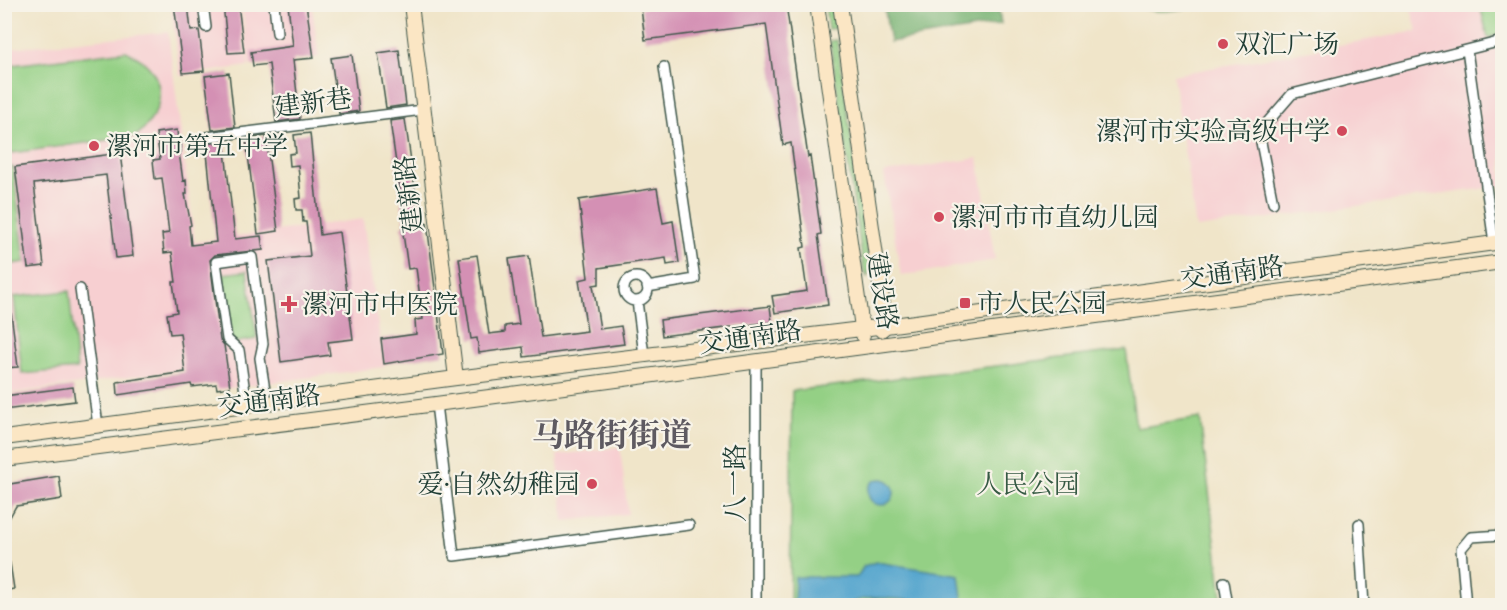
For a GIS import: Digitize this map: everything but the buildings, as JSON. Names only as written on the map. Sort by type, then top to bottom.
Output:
[{"type":"main road","name":"建新路","points":[[411,4],[456,378]]},
{"type":"main road","name":"建设路","points":[[817,4],[864,346]]},
{"type":"main road","name":"建设路","points":[[840,4],[886,326],[864,346]]},
{"type":"main road","points":[[821,36],[844,33]]},
{"type":"main road","name":"交通南路","points":[[4,438],[456,378],[886,326],[1498,242]]},
{"type":"main road","name":"交通南路","points":[[5,459],[1503,262]]},
{"type":"main road","points":[[644,355],[647,375]]},
{"type":"street","points":[[203,4],[206,27]]},
{"type":"street","points":[[274,4],[277,33]]},
{"type":"street","points":[[1273,203],[1259,132],[1292,94],[1503,41]]},
{"type":"street","points":[[1467,50],[1498,242]]},
{"type":"street","points":[[647,287],[694,279],[664,67]]},
{"type":"street","name":"建新巷","points":[[207,138],[423,110]]},
{"type":"street","points":[[247,406],[239,351],[227,339],[216,262],[252,258],[263,344],[260,358],[267,403]]},
{"type":"street","points":[[632,278],[640,278],[647,287],[646,295],[637,302],[629,300],[624,294],[626,282],[632,278]]},
{"type":"street","points":[[80,289],[98,426]]},
{"type":"street","points":[[637,302],[644,355]]},
{"type":"street","name":"八一路","points":[[756,360],[756,606]]},
{"type":"street","points":[[436,404],[454,556],[689,525]]},
{"type":"street","points":[[1359,524],[1364,606]]},
{"type":"street","points":[[1466,606],[1461,549],[1471,537],[1503,535]]},
{"type":"street","points":[[1224,582],[1228,606]]},
{"type":"shaded area","points":[[171,5],[240,5],[248,66],[180,76]]},
{"type":"shaded area","points":[[242,5],[312,5],[319,57],[249,66]]},
{"type":"shaded area","name":"漯河市实验高级中学","points":[[1410,5],[1502,5],[1502,186],[1196,228],[1173,75],[1417,31]]},
{"type":"shaded area","name":"漯河市第五中学","points":[[168,32],[195,242],[363,219],[384,367],[216,390],[212,366],[5,394],[4,49]]},
{"type":"shaded area","name":"漯河市市直幼儿园","points":[[978,158],[995,260],[901,276],[884,173]]},
{"type":"shaded area","name":"爱·自然幼稚园","points":[[620,447],[628,514],[564,521],[557,455]]},
{"type":"green space","points":[[825,5],[832,5],[836,28],[828,29]]},
{"type":"green space","points":[[884,5],[998,5],[1001,24],[890,42]]},
{"type":"green space","points":[[1136,5],[1206,5],[1161,11],[1144,9]]},
{"type":"green space","points":[[1480,5],[1502,5],[1502,34],[1488,38]]},
{"type":"green space","points":[[837,40],[870,270],[867,277],[864,271],[830,41]]},
{"type":"green space","points":[[126,51],[150,68],[159,90],[159,101],[155,113],[136,136],[5,154],[5,66]]},
{"type":"green space","points":[[13,167],[25,262],[5,265],[5,168]]},
{"type":"green space","points":[[247,271],[257,339],[232,343],[223,274]]},
{"type":"green space","points":[[69,291],[77,369],[22,374],[14,297]]},
{"type":"green space","name":"人民公园","points":[[1126,350],[1136,428],[1200,418],[1223,605],[790,606],[792,391]]},
{"type":"water","points":[[881,479],[890,483],[894,492],[890,501],[881,505],[872,501],[868,492],[872,483]]},
{"type":"water","points":[[876,562],[959,575],[963,605],[931,605],[929,600],[872,598],[853,602],[851,605],[794,605],[795,577],[857,577],[864,566]]},
{"type":"place","name":"双汇广场","points":[[1223,44]]},
{"type":"place","name":"漯河市实验高级中学","points":[[1342,131]]},
{"type":"place","name":"漯河市第五中学","points":[[94,146]]},
{"type":"place","name":"漯河市市直幼儿园","points":[[939,217]]},
{"type":"place","name":"市人民公园","points":[[965,303]]},
{"type":"place","name":"漯河市中医院","points":[[289,304]]},
{"type":"place","name":"爱·自然幼稚园","points":[[592,484]]},
{"type":"district","name":"马路街街道","points":[[612,436]]}]
